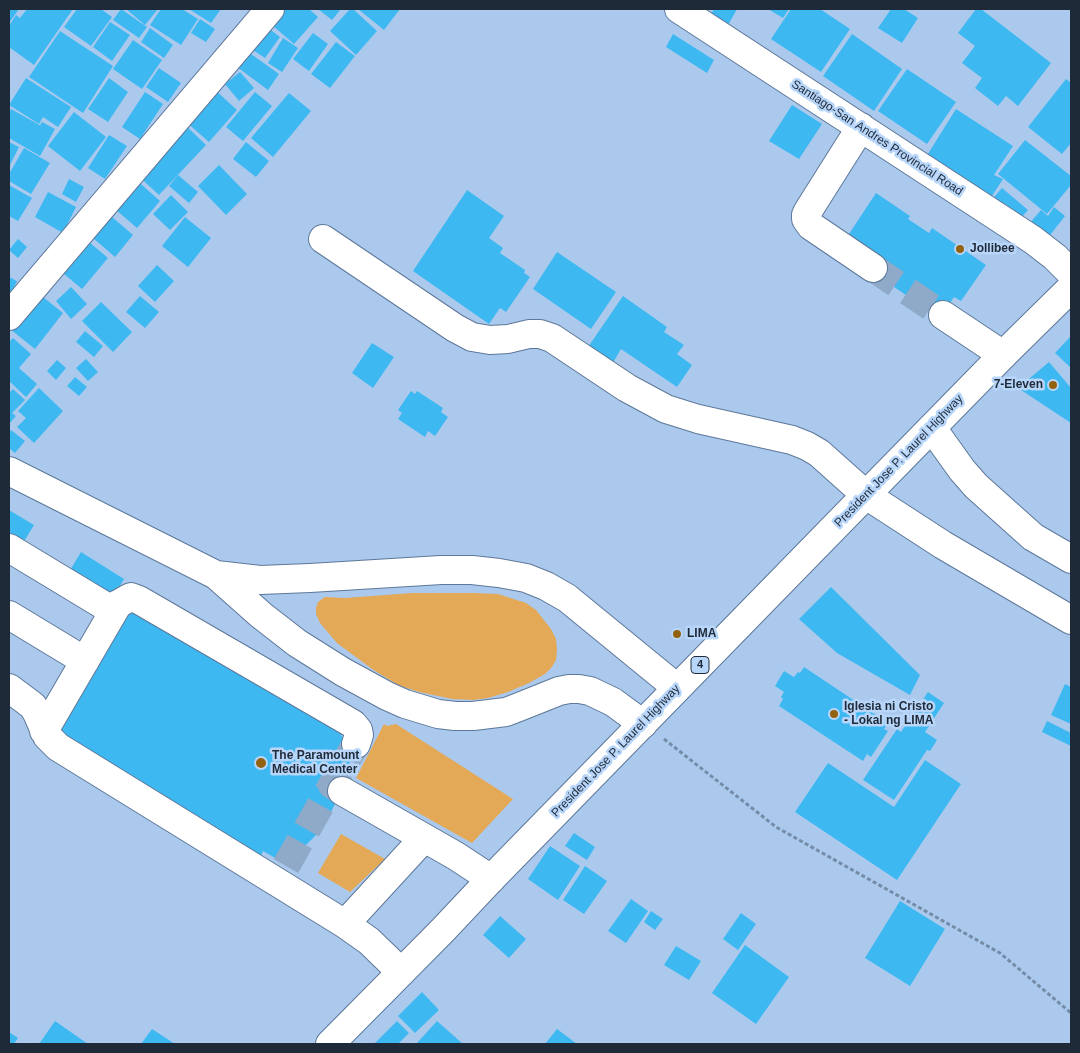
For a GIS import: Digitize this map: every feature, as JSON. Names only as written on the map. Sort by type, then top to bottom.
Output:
[{"type":"main road","points":[[9,316],[270,9]]},
{"type":"main road","name":"Santiago-San Andres Provincial Road","points":[[679,9],[1032,240],[1055,257],[1071,273]]},
{"type":"main road","points":[[861,127],[808,211],[806,219],[811,226],[873,268]]},
{"type":"main road","points":[[322,239],[455,328],[472,337],[490,340],[540,334],[552,338],[627,388],[666,409],[698,420],[792,440],[807,446],[819,453],[866,495],[943,545],[1071,620]]},
{"type":"main road","name":"President Jose P. Laurel Highway","points":[[330,1044],[1003,355],[1071,288]]},
{"type":"main road","points":[[944,315],[1003,355]]},
{"type":"main road","points":[[932,428],[976,486],[1033,536],[1070,556]]},
{"type":"main road","points":[[9,471],[216,575],[261,615],[298,643],[343,672],[387,696],[411,706],[438,714],[473,716],[506,712],[559,691],[579,689],[590,691],[612,702],[643,724]]},
{"type":"main road","points":[[9,548],[105,606],[111,607],[131,597],[139,600],[353,724],[358,730],[359,735],[356,744]]},
{"type":"main road","points":[[216,575],[260,580],[472,570],[526,578],[546,586],[567,598],[677,688]]},
{"type":"main road","points":[[44,731],[118,604]]},
{"type":"main road","points":[[9,615],[85,661]]},
{"type":"main road","points":[[9,688],[32,706],[44,731],[58,747],[282,874],[369,941],[401,972]]},
{"type":"main road","points":[[342,791],[456,856],[491,879]]},
{"type":"main road","points":[[345,924],[424,838]]},
{"type":"path","points":[[643,724],[776,827],[1000,953],[1071,1013]]},
{"type":"shaded area","points":[[412,593],[498,594],[526,603],[536,610],[551,629],[556,639],[556,660],[545,674],[508,692],[473,700],[452,699],[419,692],[398,685],[372,669],[337,643],[320,623],[316,614],[318,602],[325,597],[345,598]]},
{"type":"shaded area","points":[[384,724],[387,726],[396,724],[513,799],[472,843],[356,778]]},
{"type":"shaded area","points":[[341,834],[385,859],[350,892],[318,873]]},
{"type":"building","points":[[9,9],[19,9],[9,23]]},
{"type":"building","points":[[27,9],[73,9],[34,65],[9,47],[9,26],[16,15],[20,18]]},
{"type":"building","points":[[77,9],[101,9],[112,17],[91,46],[64,27]]},
{"type":"building","points":[[121,9],[147,27],[139,38],[113,20]]},
{"type":"building","points":[[126,9],[158,9],[145,25]]},
{"type":"building","points":[[161,9],[182,9],[198,19],[181,45],[150,25]]},
{"type":"building","points":[[189,9],[221,9],[211,23]]},
{"type":"building","points":[[274,9],[309,9],[318,17],[294,44],[265,19]]},
{"type":"building","points":[[318,9],[341,9],[332,20]]},
{"type":"building","points":[[350,9],[353,9],[377,31],[356,55],[330,31]]},
{"type":"building","points":[[358,9],[400,9],[384,30]]},
{"type":"building","points":[[714,9],[737,9],[727,27],[709,18]]},
{"type":"building","points":[[768,9],[789,9],[783,18]]},
{"type":"building","points":[[791,9],[820,9],[850,29],[821,72],[771,39]]},
{"type":"building","points":[[891,9],[904,9],[918,18],[902,43],[878,28]]},
{"type":"building","points":[[976,9],[981,9],[1051,63],[1018,106],[1006,96],[998,106],[975,88],[982,78],[962,63],[975,46],[958,33]]},
{"type":"building","points":[[200,19],[215,29],[206,42],[191,33]]},
{"type":"building","points":[[110,22],[130,35],[112,61],[93,47]]},
{"type":"building","points":[[260,22],[280,37],[265,58],[244,44]]},
{"type":"building","points":[[150,28],[173,45],[164,58],[141,42]]},
{"type":"building","points":[[60,31],[113,66],[83,113],[29,77]]},
{"type":"building","points":[[313,33],[328,44],[309,71],[293,59]]},
{"type":"building","points":[[673,34],[714,60],[707,73],[666,47]]},
{"type":"building","points":[[852,34],[902,69],[874,111],[823,76]]},
{"type":"building","points":[[283,38],[298,48],[282,72],[268,63]]},
{"type":"building","points":[[133,40],[162,60],[142,89],[113,69]]},
{"type":"building","points":[[336,42],[355,56],[330,88],[311,74]]},
{"type":"building","points":[[244,49],[279,74],[268,90],[233,64]]},
{"type":"building","points":[[159,68],[181,83],[168,102],[146,87]]},
{"type":"building","points":[[907,69],[956,102],[927,144],[878,111]]},
{"type":"building","points":[[240,72],[254,88],[239,101],[225,84]]},
{"type":"building","points":[[26,78],[71,107],[58,127],[43,117],[39,124],[9,105]]},
{"type":"building","points":[[109,78],[128,92],[108,122],[88,109]]},
{"type":"building","points":[[1066,79],[1071,83],[1071,143],[1062,154],[1028,127]]},
{"type":"building","points":[[213,88],[237,110],[209,142],[185,121]]},
{"type":"building","points":[[145,92],[163,104],[140,139],[122,127]]},
{"type":"building","points":[[255,92],[272,106],[243,141],[226,127]]},
{"type":"building","points":[[289,93],[311,111],[273,157],[251,138]]},
{"type":"building","points":[[792,105],[822,124],[799,159],[769,141]]},
{"type":"building","points":[[11,109],[43,127],[40,125],[42,122],[55,129],[40,156],[9,138],[9,114]]},
{"type":"building","points":[[956,109],[1013,146],[994,175],[1003,179],[990,199],[926,157]]},
{"type":"building","points":[[74,112],[106,137],[80,171],[48,146]]},
{"type":"building","points":[[180,120],[206,145],[159,195],[133,171]]},
{"type":"building","points":[[109,135],[127,146],[105,179],[88,168]]},
{"type":"building","points":[[1025,140],[1071,176],[1071,185],[1047,214],[998,174]]},
{"type":"building","points":[[9,142],[19,147],[9,167]]},
{"type":"building","points":[[246,142],[269,161],[256,177],[233,159]]},
{"type":"building","points":[[24,148],[50,163],[31,194],[9,181],[9,174]]},
{"type":"building","points":[[219,165],[247,194],[226,215],[198,186]]},
{"type":"building","points":[[178,175],[198,192],[189,203],[169,186]]},
{"type":"building","points":[[132,176],[160,201],[137,228],[108,203]]},
{"type":"building","points":[[69,179],[84,187],[76,202],[62,194]]},
{"type":"building","points":[[9,185],[32,198],[18,221],[9,216]]},
{"type":"building","points":[[1002,188],[1028,210],[1022,217],[994,197]]},
{"type":"building","points":[[467,190],[504,216],[489,238],[503,248],[500,253],[525,270],[524,273],[530,277],[506,312],[500,308],[489,324],[413,271]]},
{"type":"building","points":[[48,192],[76,207],[63,233],[35,217]]},
{"type":"building","points":[[876,193],[910,216],[908,219],[929,233],[932,228],[986,265],[961,301],[954,297],[940,318],[894,287],[841,246]]},
{"type":"building","points":[[171,195],[188,212],[170,230],[153,214]]},
{"type":"building","points":[[1054,207],[1065,216],[1047,239],[1029,224],[1041,210],[1048,216]]},
{"type":"building","points":[[104,210],[133,235],[115,257],[86,232]]},
{"type":"building","points":[[185,217],[211,238],[188,267],[162,246]]},
{"type":"building","points":[[83,237],[108,258],[82,289],[57,268]]},
{"type":"building","points":[[18,239],[27,247],[18,258],[9,250]]},
{"type":"building","points":[[557,252],[616,292],[591,329],[533,289]]},
{"type":"building","points":[[157,265],[174,281],[155,302],[138,286]]},
{"type":"building","points":[[9,277],[17,281],[9,298]]},
{"type":"building","points":[[71,287],[87,304],[71,319],[56,301]]},
{"type":"building","points":[[38,293],[63,313],[35,349],[10,329]]},
{"type":"building","points":[[140,296],[159,312],[145,328],[126,312]]},
{"type":"building","points":[[623,296],[667,327],[664,332],[684,345],[677,354],[692,365],[677,387],[621,349],[611,366],[586,350]]},
{"type":"building","points":[[101,302],[132,332],[113,352],[82,321]]},
{"type":"building","points":[[85,331],[103,346],[94,357],[76,342]]},
{"type":"building","points":[[1071,336],[1071,368],[1055,353]]},
{"type":"building","points":[[13,338],[31,354],[19,368],[37,384],[26,397],[9,381],[9,342]]},
{"type":"building","points":[[372,343],[394,357],[373,388],[352,373]]},
{"type":"building","points":[[86,359],[98,372],[88,381],[76,368]]},
{"type":"building","points":[[57,360],[66,368],[56,380],[47,371]]},
{"type":"building","points":[[1049,362],[1071,388],[1071,423],[1018,388]]},
{"type":"building","points":[[75,377],[87,387],[79,396],[67,386]]},
{"type":"building","points":[[39,388],[63,411],[34,443],[17,427],[26,418],[18,411]]},
{"type":"building","points":[[13,389],[25,400],[12,413],[16,416],[9,424],[9,393]]},
{"type":"building","points":[[411,391],[415,394],[417,391],[443,408],[441,412],[448,417],[435,436],[428,431],[425,437],[398,419],[402,413],[398,410]]},
{"type":"building","points":[[11,430],[25,441],[15,453],[9,448],[9,433]]},
{"type":"building","points":[[9,510],[34,525],[23,543],[9,532]]},
{"type":"building","points":[[81,552],[124,579],[112,599],[69,572]]},
{"type":"building","points":[[831,587],[920,675],[910,695],[837,653],[799,619]]},
{"type":"building","points":[[130,604],[343,733],[341,736],[359,747],[347,767],[342,790],[330,814],[316,835],[299,852],[291,867],[263,851],[261,856],[54,737]]},
{"type":"building","name":"Iglesia ni Cristo - Lokal ng LIMA","points":[[804,667],[888,723],[884,729],[888,731],[871,757],[867,754],[863,761],[779,706],[784,692],[775,686],[784,671],[794,677]]},
{"type":"building","points":[[1065,684],[1071,687],[1071,724],[1051,715]]},
{"type":"building","points":[[928,692],[944,703],[925,732],[937,740],[930,751],[927,750],[894,800],[863,780],[897,729],[901,732]]},
{"type":"building","points":[[1047,721],[1071,733],[1071,746],[1042,732]]},
{"type":"building","points":[[925,760],[961,784],[897,880],[795,812],[828,763],[894,807]]},
{"type":"building","points":[[574,833],[595,847],[587,860],[565,846]]},
{"type":"building","points":[[550,846],[580,866],[558,900],[528,879]]},
{"type":"building","points":[[585,866],[607,881],[584,914],[563,900]]},
{"type":"building","points":[[631,899],[648,911],[626,943],[608,931]]},
{"type":"building","points":[[900,901],[945,929],[910,986],[865,958]]},
{"type":"building","points":[[651,911],[663,919],[655,930],[644,922]]},
{"type":"building","points":[[741,913],[756,924],[738,950],[723,939]]},
{"type":"building","points":[[500,916],[526,939],[509,958],[483,935]]},
{"type":"building","points":[[745,945],[789,977],[756,1024],[712,993]]},
{"type":"building","points":[[676,946],[701,961],[689,980],[664,965]]},
{"type":"building","points":[[422,992],[439,1010],[415,1033],[398,1016]]},
{"type":"building","points":[[55,1021],[88,1044],[39,1044]]},
{"type":"building","points":[[397,1021],[409,1033],[398,1044],[374,1044]]},
{"type":"building","points":[[437,1021],[463,1044],[416,1044]]},
{"type":"building","points":[[152,1029],[175,1044],[141,1044]]},
{"type":"building","points":[[557,1029],[577,1044],[545,1044]]},
{"type":"building","points":[[9,1032],[18,1038],[14,1044],[9,1044]]},
{"type":"tunnel","points":[[873,268],[943,315]]},
{"type":"tunnel","points":[[342,791],[332,785],[356,744]]},
{"type":"tunnel","points":[[286,866],[332,785]]},
{"type":"place","name":"Jollibee","points":[[960,249]]},
{"type":"place","name":"7-Eleven","points":[[1053,385]]},
{"type":"place","name":"LIMA","points":[[677,634]]},
{"type":"place","name":"Iglesia ni Cristo - Lokal ng LIMA","points":[[834,714]]},
{"type":"place","name":"The Paramount Medical Center","points":[[261,763]]}]
